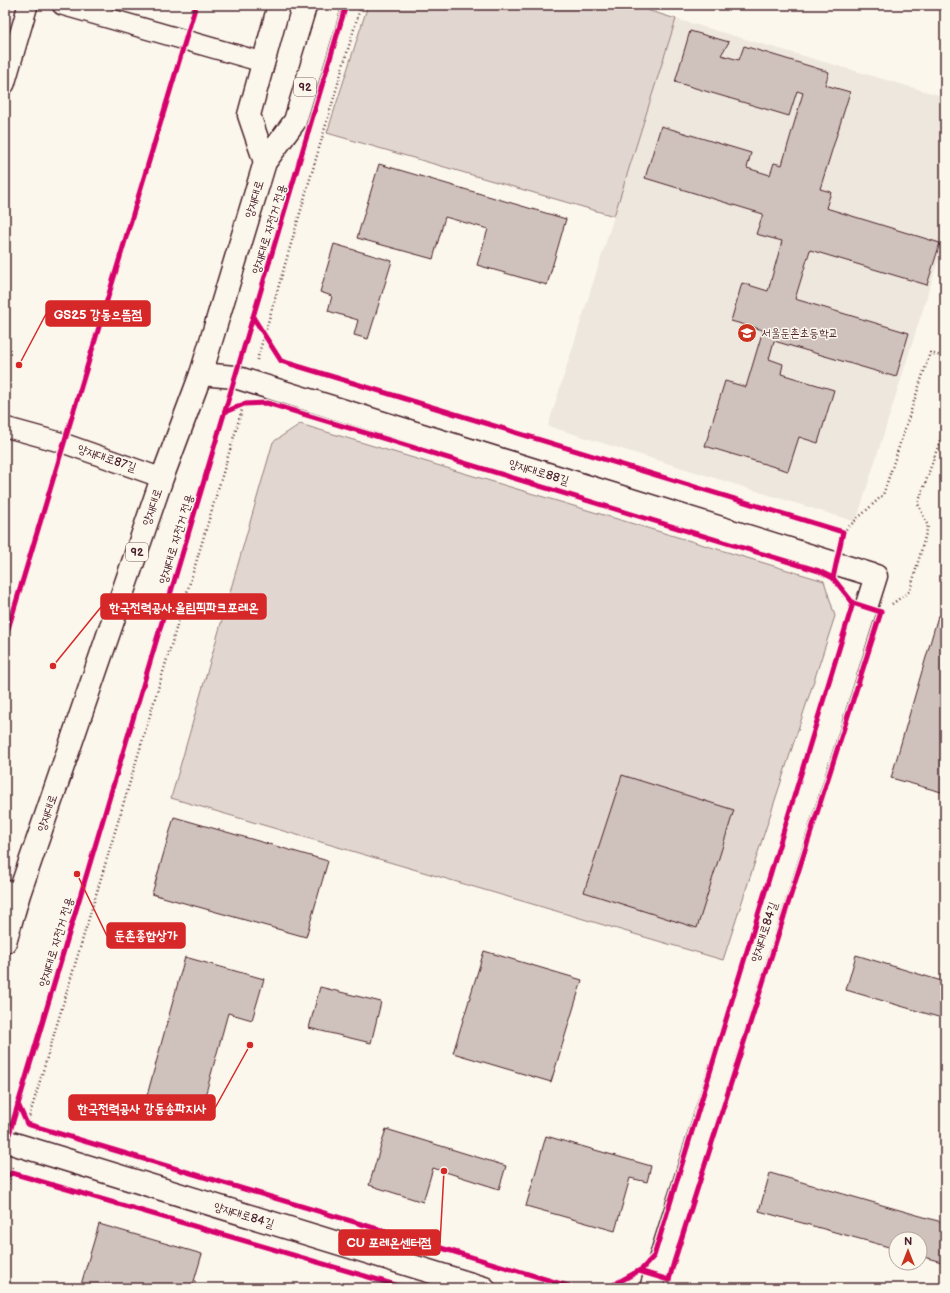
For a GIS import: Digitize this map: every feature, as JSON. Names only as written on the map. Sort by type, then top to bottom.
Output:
[{"type":"street","points":[[5,84],[28,5]]},
{"type":"street","points":[[62,5],[262,62]]},
{"type":"street","points":[[265,162],[249,115],[262,62],[279,5]]},
{"type":"street","name":"양재대로","points":[[5,942],[12,892],[201,374],[265,162],[295,121],[330,5]]},
{"type":"street","name":"양재대로88길","points":[[201,374],[235,377],[876,576]]},
{"type":"street","name":"양재대로87길","points":[[5,427],[64,443],[162,478]]},
{"type":"street","name":"양재대로84길","points":[[651,1288],[876,576]]},
{"type":"street","name":"양재대로84길","points":[[12,1144],[484,1288]]},
{"type":"path","points":[[5,1195],[12,1173],[12,1144],[27,1124],[244,404],[361,5]]},
{"type":"path","points":[[261,329],[269,341]]},
{"type":"path","points":[[867,608],[853,603],[833,578],[843,532],[883,495],[930,353],[945,357]]},
{"type":"path","points":[[237,407],[244,404],[251,404]]},
{"type":"path","points":[[838,531],[843,532]]},
{"type":"path","points":[[24,1117],[27,1124]]},
{"type":"path","points":[[27,1124],[34,1126]]},
{"type":"path","points":[[12,1173],[19,1176]]},
{"type":"path","points":[[5,1177],[12,1173]]},
{"type":"shaded area","points":[[368,5],[631,5],[676,19],[614,216],[327,133]]},
{"type":"shaded area","name":"서울둔촌초등학교","points":[[676,19],[945,97],[945,239],[856,522],[548,426]]},
{"type":"shaded area","points":[[300,424],[824,581],[835,616],[723,960],[171,798],[273,442]]},
{"type":"building","points":[[690,31],[729,42],[721,55],[739,60],[744,46],[829,72],[825,85],[850,92],[820,189],[831,192],[826,208],[940,243],[927,285],[810,250],[795,299],[909,333],[896,377],[774,341],[769,359],[783,364],[781,374],[834,390],[818,443],[799,437],[788,471],[705,446],[725,381],[746,387],[763,330],[731,321],[742,283],[768,291],[782,241],[756,234],[763,214],[645,178],[661,126],[751,153],[747,168],[770,175],[774,163],[782,165],[803,93],[797,91],[789,116],[675,82]]},
{"type":"building","points":[[379,164],[566,219],[547,285],[477,265],[488,229],[445,217],[433,259],[357,238]]},
{"type":"building","points":[[334,244],[392,261],[368,339],[354,335],[358,320],[328,311],[332,296],[320,292]]},
{"type":"building","points":[[938,616],[945,618],[945,793],[891,778]]},
{"type":"building","points":[[622,775],[734,810],[697,928],[584,892]]},
{"type":"building","points":[[174,817],[328,861],[306,937],[152,894]]},
{"type":"building","points":[[484,951],[582,980],[551,1082],[453,1053]]},
{"type":"building","points":[[856,955],[945,982],[945,1019],[846,990]]},
{"type":"building","points":[[185,957],[264,979],[252,1020],[228,1013],[199,1118],[145,1103]]},
{"type":"building","points":[[320,987],[381,1002],[371,1043],[309,1028]]},
{"type":"building","points":[[386,1129],[506,1166],[499,1189],[433,1168],[423,1202],[369,1185]]},
{"type":"building","points":[[546,1136],[651,1166],[647,1182],[630,1178],[615,1231],[526,1206]]},
{"type":"building","points":[[770,1173],[945,1223],[945,1263],[928,1258],[928,1231],[888,1231],[888,1247],[759,1211]]},
{"type":"building","points":[[99,1224],[202,1254],[192,1288],[80,1288]]},
{"type":"cycle path","points":[[5,639],[196,5]]},
{"type":"cycle path","name":"양재대로 자전거 전용","points":[[5,1148],[346,5]]},
{"type":"cycle path","points":[[253,317],[281,361],[843,532],[833,578]]},
{"type":"cycle path","points":[[225,412],[244,404],[267,403],[819,571],[833,578],[853,603],[654,1256],[642,1269],[608,1288]]},
{"type":"cycle path","points":[[639,1271],[669,1280],[881,612],[853,603]]},
{"type":"cycle path","points":[[18,1104],[27,1124],[575,1288]]},
{"type":"cycle path","points":[[5,1177],[12,1173],[406,1288]]},
{"type":"place","name":"서울둔촌초등학교","points":[[747,333]]},
{"type":"place","name":"GS25 강동으뜸점","points":[[19,365]]},
{"type":"place","name":"한국전력공사.올림픽파크포레온","points":[[53,666]]},
{"type":"place","name":"둔촌종합상가","points":[[77,874]]},
{"type":"place","name":"한국전력공사 강동송파지사","points":[[250,1045]]},
{"type":"place","name":"CU 포레온센터점","points":[[444,1171]]}]
